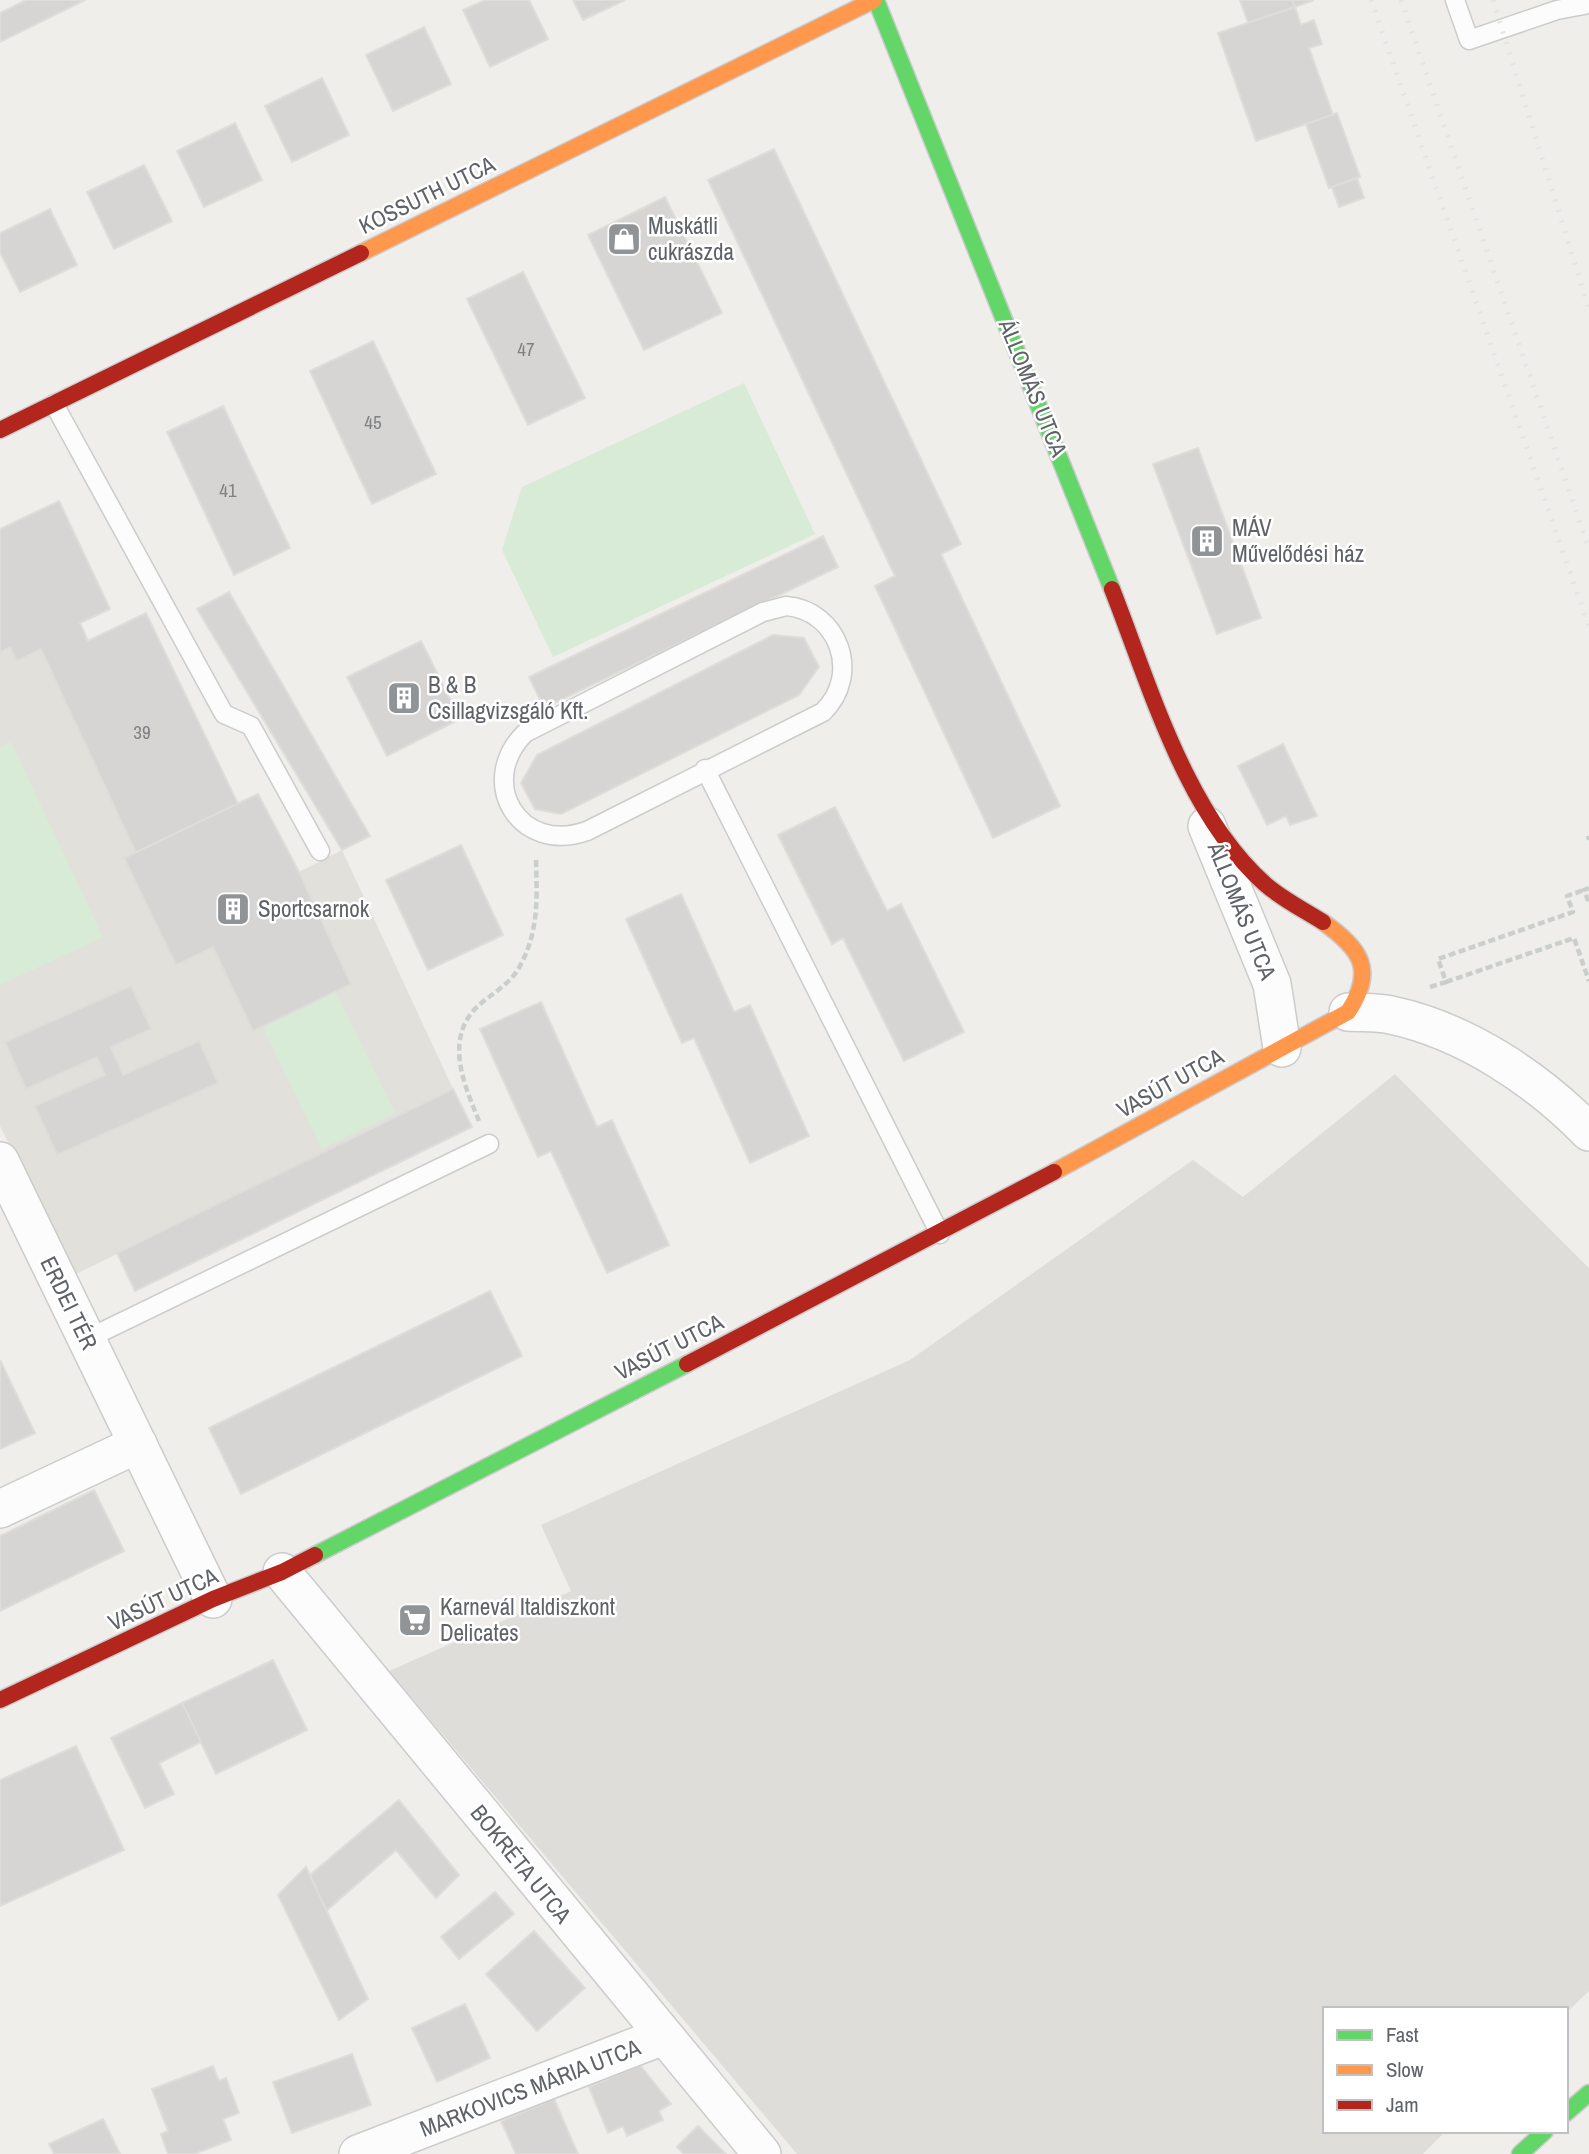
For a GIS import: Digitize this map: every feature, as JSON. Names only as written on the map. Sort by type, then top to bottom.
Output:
[{"type":"street","name":"KOSSUTH UTCA","points":[[0,430],[875,0]]},
{"type":"street","name":"ÁLLOMÁS UTCA","points":[[875,0],[1272,984],[1277,1000],[1282,1048]]},
{"type":"street","name":"ÁLLOMÁS UTCA","points":[[1187,777],[1223,839],[1240,859],[1268,887],[1332,927],[1359,956],[1364,966],[1365,983],[1359,1000],[1348,1012]]},
{"type":"street","name":"VASÚT UTCA","points":[[0,1700],[213,1599],[282,1572],[940,1234],[1348,1012]]},
{"type":"street","points":[[1348,1012],[1391,1015],[1434,1030],[1501,1060],[1555,1098],[1589,1132]]},
{"type":"street","name":"ERDEI TÉR","points":[[0,1161],[213,1599]]},
{"type":"street","points":[[0,1509],[138,1444]]},
{"type":"street","name":"BOKRÉTA UTCA","points":[[282,1572],[762,2154]]},
{"type":"street","name":"MARKOVICS MÁRIA UTCA","points":[[358,2154],[663,2036]]},
{"type":"street","points":[[1568,2111],[1589,2093]]},
{"type":"street","points":[[1520,2154],[1543,2133]]},
{"type":"lane","points":[[1455,0],[1469,40],[1557,10],[1584,5]]},
{"type":"lane","points":[[54,404],[224,715],[251,726],[320,851]]},
{"type":"lane","points":[[786,606],[805,607],[822,620],[835,639],[843,662],[843,684],[835,700],[823,712],[705,769],[587,831],[572,836],[537,834],[522,821],[505,793],[505,762],[511,747],[525,733],[763,612],[786,606]]},
{"type":"lane","points":[[705,769],[940,1234]]},
{"type":"lane","points":[[87,1339],[489,1144]]},
{"type":"path","points":[[489,1144],[462,1081],[459,1042],[464,1026],[477,1007],[505,985],[521,966],[536,926],[537,834]]},
{"type":"path","points":[[1446,982],[1438,959],[1573,912],[1567,896],[1586,891],[1589,903]]},
{"type":"path","points":[[1421,990],[1574,938],[1589,981]]},
{"type":"shaded area","points":[[59,501],[110,609],[80,623],[88,640],[146,613],[238,803],[258,794],[299,872],[342,850],[453,1089],[74,1275],[0,1126],[0,529]]},
{"type":"shaded area","points":[[1395,1074],[1589,1268],[1589,1991],[1568,2011],[1568,2007],[1323,2007],[1323,2133],[1444,2133],[1423,2154],[797,2154],[389,1671],[571,1591],[541,1525],[910,1360],[1193,1160],[1243,1197]]},
{"type":"green space","points":[[744,383],[815,534],[553,657],[502,550],[522,487]]},
{"type":"green space","points":[[11,742],[103,937],[0,985],[0,747]]},
{"type":"green space","points":[[335,991],[395,1113],[322,1149],[262,1026]]},
{"type":"building","points":[[26,0],[85,0],[0,42],[0,13]]},
{"type":"building","points":[[485,0],[529,0],[548,39],[490,67],[463,10]]},
{"type":"building","points":[[573,0],[625,0],[583,20]]},
{"type":"building","points":[[1240,0],[1292,0],[1295,7],[1248,23]]},
{"type":"building","points":[[1292,0],[1314,0],[1295,7]]},
{"type":"building","points":[[1295,7],[1301,25],[1314,20],[1322,44],[1309,48],[1333,115],[1256,141],[1218,33]]},
{"type":"building","points":[[424,27],[451,84],[393,111],[366,55]]},
{"type":"building","points":[[322,78],[349,135],[292,162],[265,106]]},
{"type":"building","points":[[1337,113],[1360,177],[1329,188],[1306,124]]},
{"type":"building","points":[[235,123],[262,180],[204,207],[177,151]]},
{"type":"building","points":[[774,149],[961,544],[941,554],[1060,806],[993,838],[875,586],[895,576],[708,180]]},
{"type":"building","points":[[144,165],[172,221],[114,249],[87,192]]},
{"type":"building","points":[[1357,178],[1364,198],[1339,207],[1332,187]]},
{"type":"building","points":[[665,197],[722,313],[644,350],[588,235]]},
{"type":"building","points":[[50,209],[77,265],[20,292],[0,252],[0,233]]},
{"type":"building","points":[[523,272],[585,398],[528,425],[467,299]]},
{"type":"building","points":[[373,341],[436,474],[372,504],[310,371]]},
{"type":"building","points":[[223,406],[290,548],[234,575],[167,432]]},
{"type":"building","name":"MÁV Művelődési ház","points":[[1198,448],[1261,618],[1217,634],[1153,464]]},
{"type":"building","points":[[59,501],[110,609],[80,623],[88,641],[146,613],[238,804],[136,853],[41,649],[17,661],[10,647],[0,652],[0,529]]},
{"type":"building","points":[[823,536],[838,567],[544,708],[529,677]]},
{"type":"building","points":[[229,592],[370,836],[342,850],[197,609]]},
{"type":"building","points":[[773,635],[804,638],[819,667],[799,695],[561,814],[535,809],[521,783],[537,755]]},
{"type":"building","name":"B & B Csillagvizsgáló Kft.","points":[[421,641],[460,719],[387,756],[347,677]]},
{"type":"building","points":[[1283,744],[1317,816],[1290,825],[1286,816],[1267,825],[1238,766]]},
{"type":"building","name":"Sportcsarnok","points":[[258,794],[299,872],[351,984],[253,1031],[213,947],[176,965],[124,858]]},
{"type":"building","points":[[835,807],[887,911],[901,904],[964,1032],[904,1061],[843,938],[832,944],[778,835]]},
{"type":"building","points":[[461,845],[503,935],[428,970],[386,880]]},
{"type":"building","points":[[681,894],[734,1012],[750,1005],[809,1136],[750,1163],[694,1038],[682,1043],[626,919]]},
{"type":"building","points":[[131,986],[151,1029],[111,1047],[123,1075],[199,1041],[218,1083],[57,1155],[35,1106],[105,1075],[97,1057],[26,1089],[5,1042]]},
{"type":"building","points":[[541,1002],[597,1127],[612,1120],[669,1245],[607,1273],[551,1151],[538,1157],[480,1029]]},
{"type":"building","points":[[453,1089],[472,1127],[135,1291],[117,1253]]},
{"type":"building","points":[[490,1291],[522,1356],[241,1494],[209,1428]]},
{"type":"building","points":[[0,1360],[35,1433],[0,1449]]},
{"type":"building","points":[[94,1490],[124,1551],[0,1611],[0,1536]]},
{"type":"building","points":[[273,1660],[307,1730],[216,1774],[182,1703]]},
{"type":"building","points":[[182,1703],[201,1742],[159,1763],[174,1794],[145,1808],[111,1738]]},
{"type":"building","points":[[76,1746],[124,1850],[0,1906],[0,1780]]},
{"type":"building","points":[[399,1800],[459,1875],[436,1898],[396,1850],[326,1911],[310,1875]]},
{"type":"building","points":[[306,1867],[368,1999],[339,2020],[278,1895]]},
{"type":"building","points":[[495,1892],[514,1914],[459,1959],[441,1937]]},
{"type":"building","points":[[534,1931],[585,1988],[537,2031],[486,1974]]},
{"type":"building","points":[[465,2004],[490,2058],[437,2082],[412,2028]]},
{"type":"building","points":[[352,2054],[371,2105],[292,2133],[273,2082]]},
{"type":"building","points":[[640,2065],[671,2104],[659,2111],[663,2120],[627,2136],[623,2126],[608,2133],[589,2087]]},
{"type":"building","points":[[213,2066],[219,2081],[226,2078],[239,2113],[223,2119],[231,2140],[194,2154],[168,2154],[161,2134],[168,2131],[152,2089]]},
{"type":"building","points":[[554,2099],[578,2154],[516,2154],[501,2121]]},
{"type":"building","points":[[103,2119],[120,2154],[54,2154],[49,2144]]},
{"type":"building","points":[[698,2126],[726,2154],[684,2154],[677,2147]]},
{"type":"railway","points":[[1371,0],[1589,627]]},
{"type":"railway","points":[[1401,0],[1589,549]]},
{"type":"railway","points":[[1493,0],[1589,309]]},
{"type":"traffic: fast","points":[[876,0],[1112,589]]},
{"type":"traffic: fast","points":[[315,1555],[687,1364]]},
{"type":"traffic: fast","points":[[1568,2111],[1589,2093]]},
{"type":"traffic: fast","points":[[1520,2154],[1543,2133]]},
{"type":"traffic: slow","points":[[361,253],[874,0]]},
{"type":"traffic: slow","points":[[1054,1172],[1348,1012],[1361,984],[1360,961],[1347,942],[1323,922]]},
{"type":"traffic: jam","points":[[0,430],[361,253]]},
{"type":"traffic: jam","points":[[1112,589],[1173,747],[1213,822],[1237,855],[1265,884],[1323,922]]},
{"type":"traffic: jam","points":[[687,1364],[1054,1172]]},
{"type":"traffic: jam","points":[[0,1700],[213,1599],[282,1572],[315,1555]]},
{"type":"place","name":"Muskátli cukrászda","points":[[624,239]]},
{"type":"place","name":"MÁV Művelődési ház","points":[[1207,541]]},
{"type":"place","name":"B & B Csillagvizsgáló Kft.","points":[[404,698]]},
{"type":"place","name":"Sportcsarnok","points":[[233,909]]},
{"type":"place","name":"Karnevál Italdiszkont Delicates","points":[[415,1620]]}]
